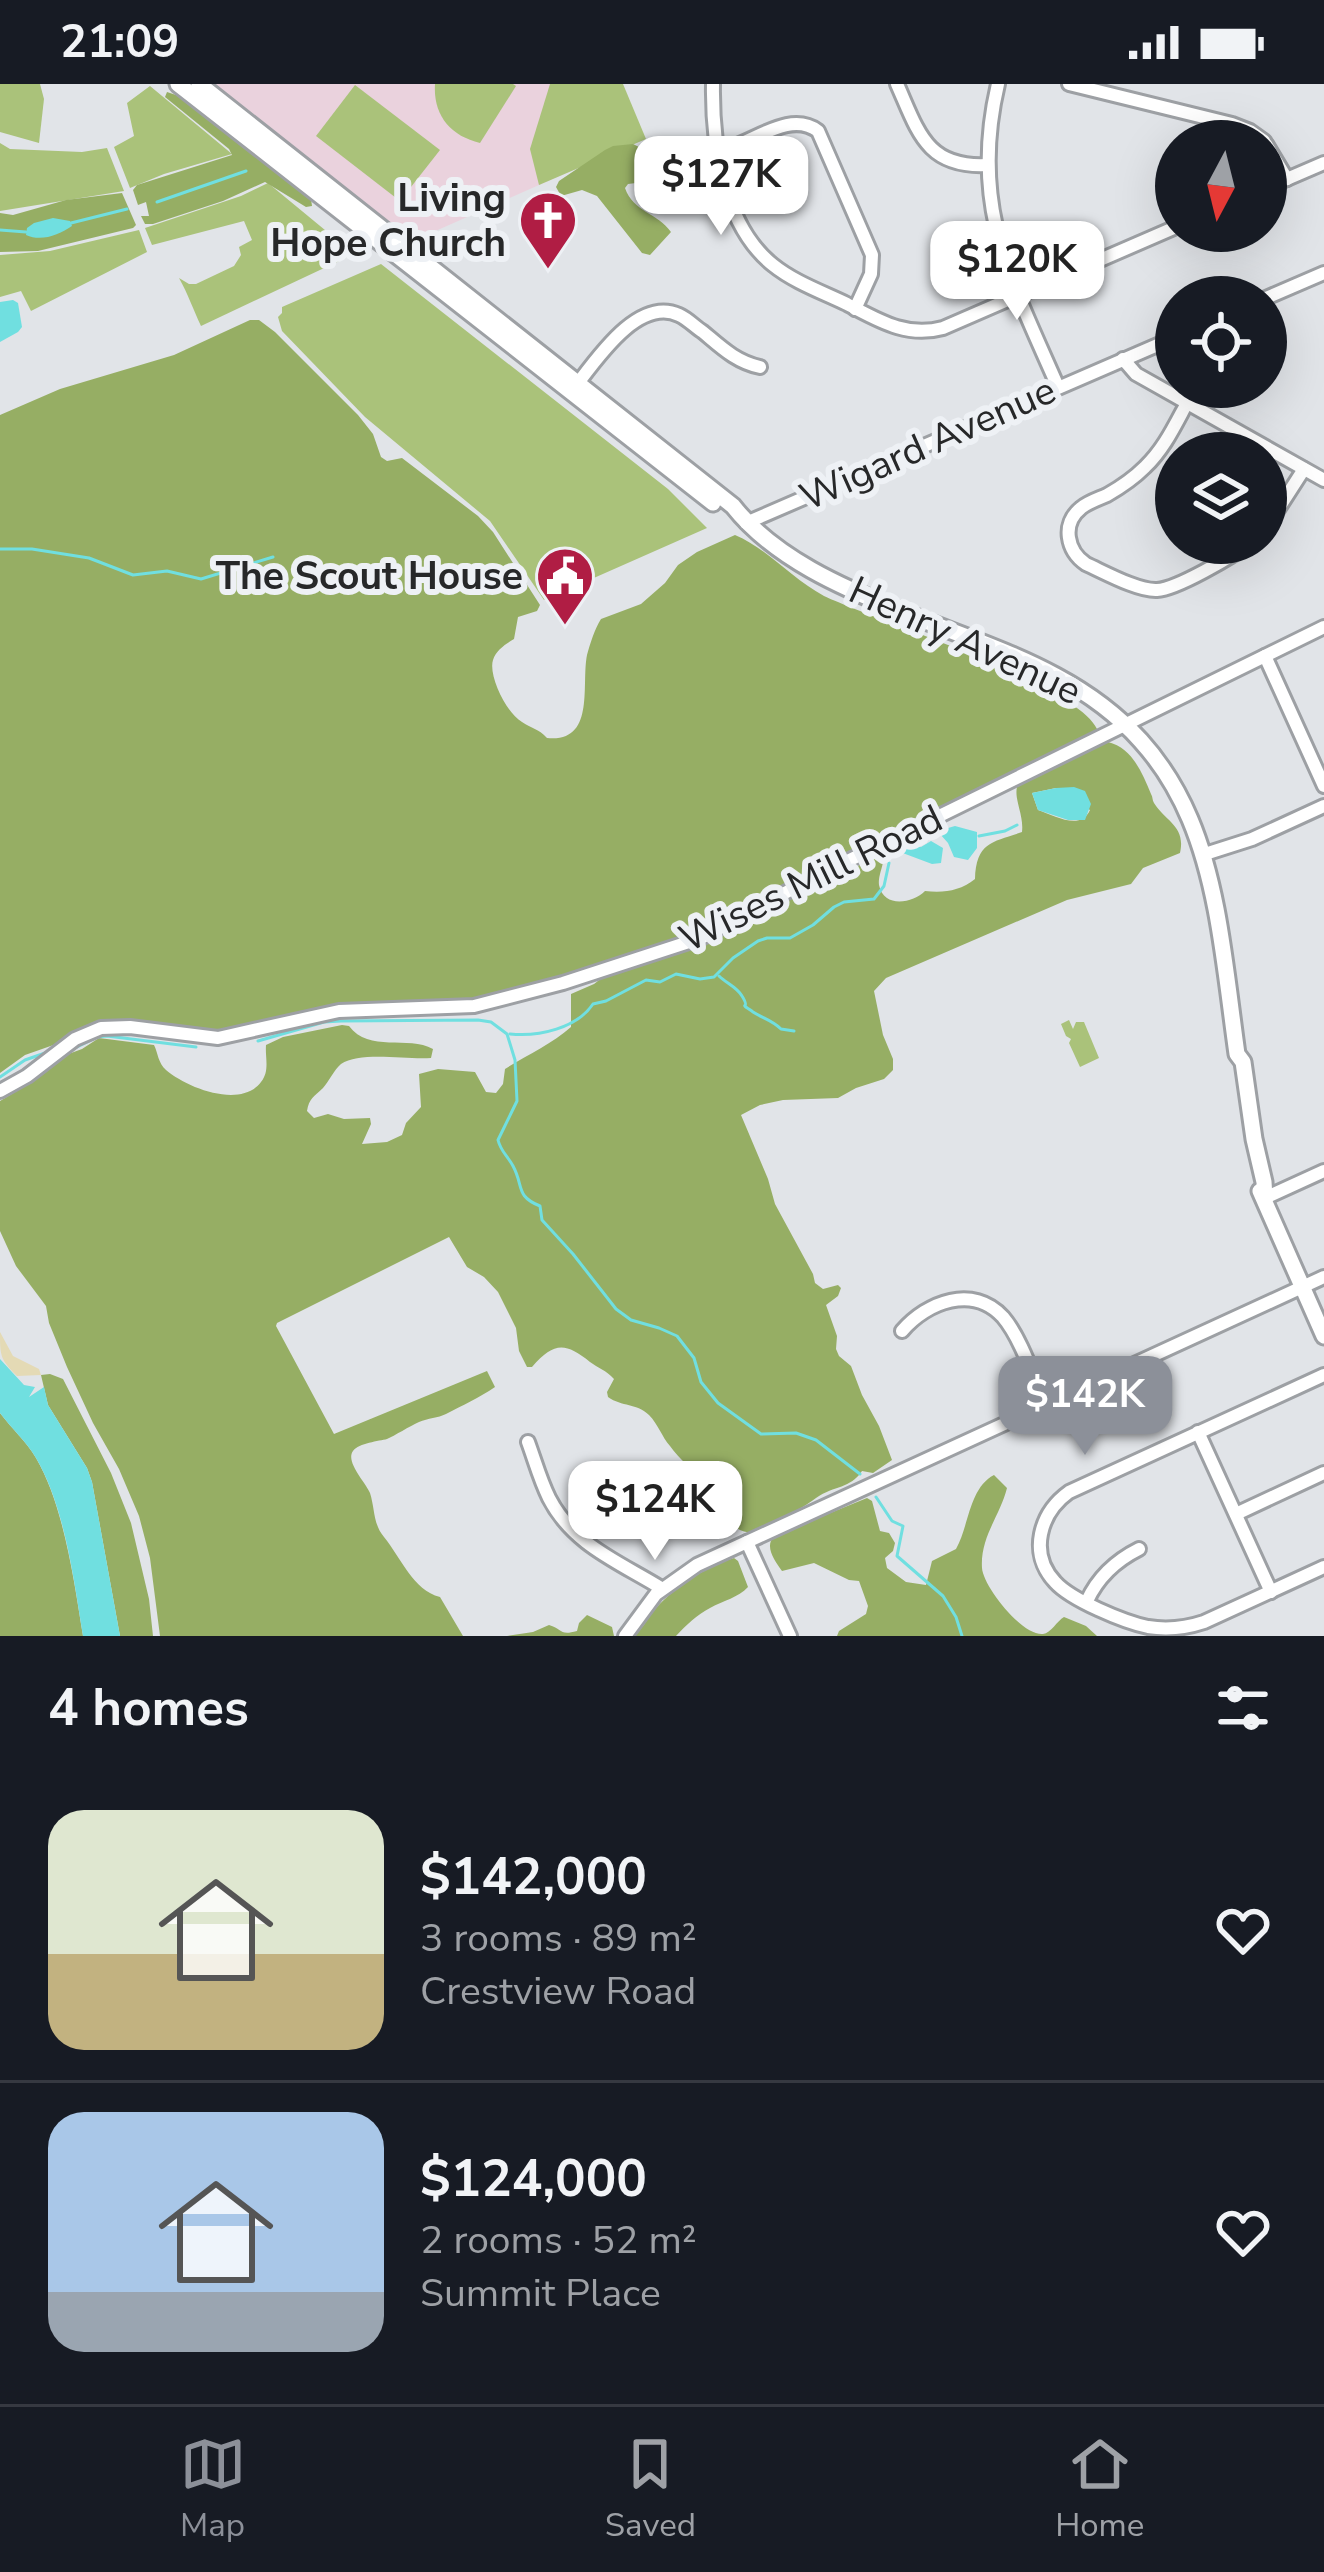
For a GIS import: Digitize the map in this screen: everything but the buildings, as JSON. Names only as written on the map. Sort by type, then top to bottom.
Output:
[{"type":"main road","name":"Henry Avenue","points":[[178,84],[802,563],[846,587],[1059,677],[1125,724],[1148,749],[1177,790],[1205,854],[1265,1198],[1324,1336]]},
{"type":"main road","name":"Henry Avenue","points":[[199,84],[574,387]]},
{"type":"street","points":[[713,84],[718,151],[736,211],[756,248],[784,272],[896,328],[923,332],[943,328],[1155,236]]},
{"type":"street","points":[[897,84],[932,150],[954,163],[987,165]]},
{"type":"street","points":[[998,84],[987,165],[994,228],[1058,387]]},
{"type":"street","points":[[1069,84],[1216,120]]},
{"type":"street","points":[[718,151],[793,123],[818,131],[872,255],[871,274],[855,309]]},
{"type":"street","points":[[1287,179],[1324,164]]},
{"type":"street","points":[[1287,289],[1324,273]]},
{"type":"street","points":[[574,387],[623,329],[662,312],[678,315],[736,359],[760,367]]},
{"type":"street","name":"Wigard Avenue","points":[[746,523],[1155,346]]},
{"type":"street","points":[[1123,359],[1155,385]]},
{"type":"street","points":[[1196,408],[1324,480]]},
{"type":"street","points":[[1155,454],[1120,487],[1081,508],[1070,524],[1070,546],[1081,561],[1150,590],[1167,588],[1214,564]]},
{"type":"street","points":[[1287,495],[1304,469]]},
{"type":"street","name":"Wises Mill Road","points":[[0,1091],[75,1039],[100,1028],[225,1038],[339,1011],[474,1006],[576,979],[719,931],[794,888],[1324,627]]},
{"type":"street","points":[[1265,656],[1324,786]]},
{"type":"street","points":[[1205,854],[1324,806]]},
{"type":"street","points":[[1265,1198],[1324,1171]]},
{"type":"street","points":[[625,1636],[661,1588],[697,1565],[1324,1277]]},
{"type":"street","points":[[902,1330],[944,1301],[986,1304],[1010,1326],[1045,1404]]},
{"type":"street","points":[[1324,1375],[1069,1492],[1047,1514],[1040,1538],[1047,1570],[1060,1587],[1134,1623],[1176,1628],[1204,1622],[1324,1567]]},
{"type":"street","points":[[1198,1432],[1271,1592]]},
{"type":"street","points":[[528,1442],[548,1497],[571,1530],[590,1547],[661,1588]]},
{"type":"street","points":[[1236,1514],[1324,1473]]},
{"type":"street","points":[[747,1541],[790,1636]]},
{"type":"street","points":[[1087,1601],[1107,1570],[1139,1550]]},
{"type":"shaded area","points":[[212,84],[621,84],[643,139],[413,241]]},
{"type":"green space","points":[[0,84],[40,84],[44,99],[39,143],[0,132]]},
{"type":"green space","points":[[435,84],[516,86],[480,143],[460,135],[446,122],[437,105]]},
{"type":"green space","points":[[550,84],[623,84],[646,139],[539,185],[530,149]]},
{"type":"green space","points":[[355,85],[440,150],[400,201],[316,136]]},
{"type":"green space","points":[[150,86],[232,154],[130,188],[114,147],[134,136],[127,103]]},
{"type":"green space","points":[[167,92],[179,96],[311,199],[312,206],[306,207],[265,182],[223,201],[145,224],[141,216],[149,216],[146,202],[138,205],[133,190],[137,185],[232,155],[165,97]]},
{"type":"green space","points":[[0,143],[10,149],[82,152],[107,148],[124,191],[0,211]]},
{"type":"green space","points":[[633,144],[649,152],[655,165],[644,182],[625,188],[634,202],[671,232],[650,255],[642,253],[597,196],[582,190],[561,196],[556,187],[605,150]]},
{"type":"green space","points":[[268,183],[354,254],[201,326],[179,278],[196,284],[234,266],[241,255],[239,247],[252,240],[244,221],[152,245],[145,228]]},
{"type":"green space","points":[[122,193],[136,225],[133,228],[38,251],[0,252],[0,213],[13,215],[66,200]]},
{"type":"green space","points":[[139,230],[147,252],[31,311],[21,291],[0,297],[0,255],[50,251]]},
{"type":"green space","points":[[381,264],[668,489],[707,528],[544,600],[490,521],[365,417],[282,331],[278,317],[282,307]]},
{"type":"green space","points":[[259,320],[275,332],[358,415],[373,434],[381,457],[387,461],[402,458],[493,532],[540,605],[537,611],[518,617],[514,639],[494,656],[493,675],[510,711],[547,738],[563,737],[580,722],[587,655],[601,619],[641,604],[678,565],[735,535],[824,596],[1053,692],[1097,729],[717,926],[582,972],[467,1003],[321,1008],[226,1034],[144,1022],[99,1022],[25,1055],[0,1073],[0,415],[60,389],[174,355]]},
{"type":"green space","points":[[1095,745],[1116,745],[1135,762],[1154,803],[1178,830],[1180,853],[1143,868],[1131,884],[1067,900],[886,978],[874,991],[893,1059],[893,1070],[884,1079],[838,1098],[783,1100],[741,1115],[775,1204],[815,1283],[823,1289],[841,1288],[826,1305],[837,1336],[836,1349],[851,1366],[892,1460],[873,1473],[862,1471],[852,1481],[757,1531],[735,1527],[708,1485],[674,1451],[649,1415],[608,1397],[614,1379],[608,1373],[566,1348],[553,1349],[527,1367],[516,1328],[498,1292],[467,1267],[449,1237],[276,1326],[334,1434],[487,1371],[495,1387],[489,1391],[387,1439],[360,1446],[351,1456],[370,1493],[380,1532],[415,1580],[440,1597],[463,1636],[160,1636],[139,1516],[67,1367],[46,1306],[16,1266],[0,1231],[0,1101],[63,1056],[99,1038],[154,1045],[161,1064],[175,1077],[214,1093],[241,1094],[264,1078],[266,1045],[342,1025],[367,1039],[433,1049],[431,1058],[349,1060],[338,1066],[309,1103],[307,1111],[314,1118],[328,1114],[370,1118],[362,1144],[387,1142],[402,1135],[421,1107],[419,1074],[438,1069],[475,1072],[486,1092],[496,1093],[505,1069],[571,1027],[571,994],[607,974],[711,941],[786,899],[875,858],[883,862],[882,893],[893,901],[969,883],[988,845],[1022,832],[1017,787]],"holes":[[[1056,788],[1090,810],[1080,820],[1060,818],[1038,810],[1032,793]]]},
{"type":"green space","points":[[1069,1020],[1073,1029],[1076,1022],[1084,1022],[1099,1058],[1080,1067],[1061,1024]]},
{"type":"green space","points":[[41,1375],[63,1379],[131,1523],[153,1636],[120,1636],[92,1482],[48,1405]]},
{"type":"green space","points":[[0,1413],[36,1458],[54,1498],[83,1636],[0,1636]]},
{"type":"green space","points":[[994,1475],[1007,1488],[984,1546],[982,1568],[989,1586],[1015,1619],[1034,1632],[1046,1633],[1064,1617],[1097,1636],[837,1636],[866,1614],[868,1606],[859,1581],[814,1563],[782,1571],[772,1554],[774,1536],[867,1498],[880,1531],[889,1533],[895,1543],[885,1558],[887,1568],[906,1582],[926,1585],[932,1561],[956,1549],[974,1498]]},
{"type":"green space","points":[[734,1558],[748,1587],[744,1591],[701,1614],[676,1636],[634,1636],[679,1587]]},
{"type":"green space","points":[[587,1615],[612,1627],[614,1636],[507,1636],[549,1625],[564,1632],[577,1631]]},
{"type":"sand","points":[[0,1332],[13,1356],[39,1369],[41,1375],[17,1376],[11,1370],[2,1357]]},
{"type":"water","points":[[53,218],[70,221],[72,226],[50,236],[26,235],[34,223]]},
{"type":"water","points":[[0,302],[18,303],[22,327],[0,342]]},
{"type":"water","points":[[1056,788],[1085,791],[1091,804],[1085,820],[1038,810],[1032,793]]},
{"type":"water","points":[[955,826],[977,832],[977,848],[968,860],[954,857],[940,834]]},
{"type":"water","points":[[931,841],[943,848],[941,863],[900,852],[907,846],[921,847]]},
{"type":"water","points":[[0,1359],[24,1385],[35,1387],[29,1397],[44,1387],[48,1405],[87,1468],[120,1636],[83,1636],[67,1545],[46,1477],[0,1413]]},
{"type":"waterway","points":[[157,202],[246,171]]},
{"type":"waterway","points":[[71,223],[127,209]]},
{"type":"waterway","points":[[0,230],[26,232]]},
{"type":"waterway","points":[[0,549],[89,558],[133,575],[167,571],[201,579],[273,557]]},
{"type":"waterway","points":[[979,836],[1017,825]]},
{"type":"waterway","points":[[510,1034],[567,1025],[593,1004],[646,980],[660,982],[676,974],[714,977],[758,941],[790,938],[844,902],[874,899],[884,886],[889,863]]},
{"type":"waterway","points":[[719,976],[740,993],[746,1007],[781,1029],[794,1031]]},
{"type":"waterway","points":[[258,1041],[324,1022],[491,1022],[507,1034],[515,1060],[517,1101],[498,1140],[523,1194],[540,1206],[542,1220],[616,1309],[631,1320],[677,1336],[718,1403],[761,1434],[796,1433],[816,1440],[860,1474]]},
{"type":"waterway","points":[[73,1049],[107,1036],[196,1047]]},
{"type":"waterway","points":[[0,1077],[48,1052]]},
{"type":"waterway","points":[[876,1497],[892,1521],[903,1526],[897,1556],[943,1596],[962,1636]]},
{"type":"place","name":"Living Hope Church","points":[[548,271]]},
{"type":"place","name":"The Scout House","points":[[565,627]]}]
